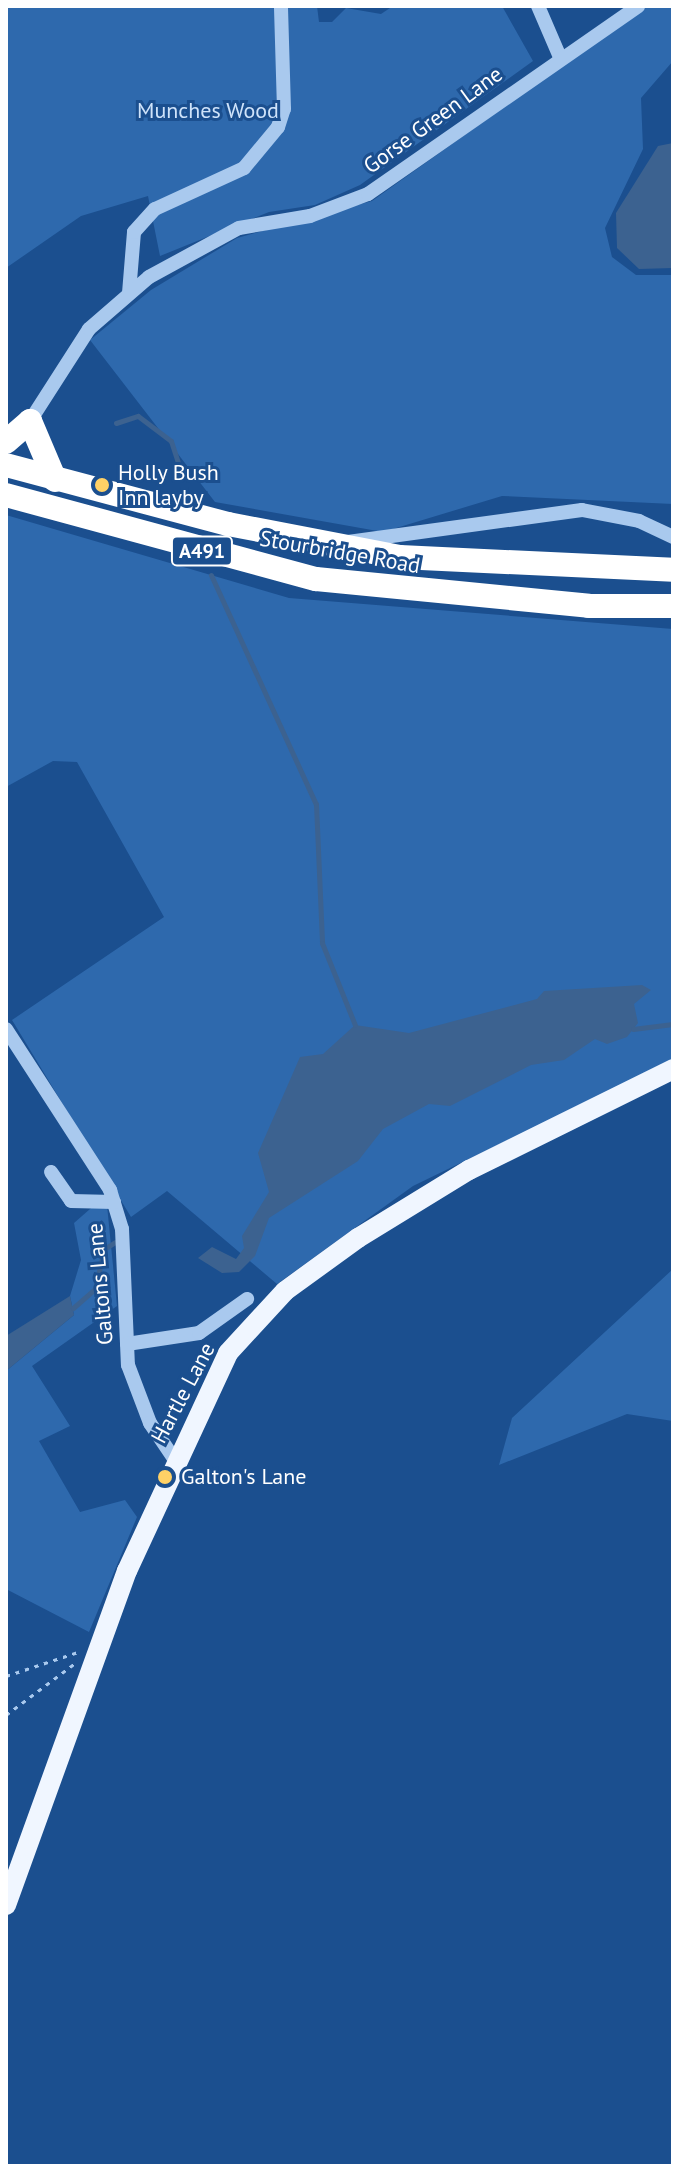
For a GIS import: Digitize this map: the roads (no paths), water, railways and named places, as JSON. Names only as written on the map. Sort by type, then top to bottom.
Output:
[{"type":"highway","points":[[6,442],[30,421],[55,480]]},
{"type":"highway","name":"Stourbridge Road","points":[[6,465],[55,480],[332,546],[573,570],[673,570]]},
{"type":"highway","name":"Stourbridge Road","points":[[6,495],[316,579],[589,606],[673,606]]},
{"type":"main road","name":"Hartle Lane","points":[[6,1905],[101,1644],[175,1460],[228,1353],[285,1291],[469,1170],[673,1069]]},
{"type":"street","points":[[129,293],[134,232],[155,209],[244,168],[278,127],[284,109],[281,6]]},
{"type":"street","points":[[538,6],[560,57]]},
{"type":"street","name":"Gorse Green Lane","points":[[30,421],[89,329],[129,293],[239,228],[310,216],[368,194],[560,57],[638,6]]},
{"type":"street","points":[[332,546],[582,510],[639,521],[673,537]]},
{"type":"street","name":"Galtons Lane","points":[[6,1029],[114,1202],[127,1344],[150,1423],[175,1460]]},
{"type":"street","points":[[51,1172],[71,1201],[114,1202]]},
{"type":"street","points":[[127,1344],[199,1333],[247,1299]]},
{"type":"waterway","points":[[116,423],[138,416],[171,441],[182,475]]},
{"type":"waterway","points":[[211,575],[316,804],[322,943],[355,1025]]},
{"type":"waterway","points":[[633,1029],[673,1024]]},
{"type":"waterway","points":[[73,1308],[95,1289],[104,1249],[115,1242]]},
{"type":"place","name":"Holly Bush Inn layby","points":[[102,485]]},
{"type":"place","name":"Galton's Lane","points":[[165,1477]]},
{"type":"park label","name":"Munches Wood","points":[[208,111]]}]
